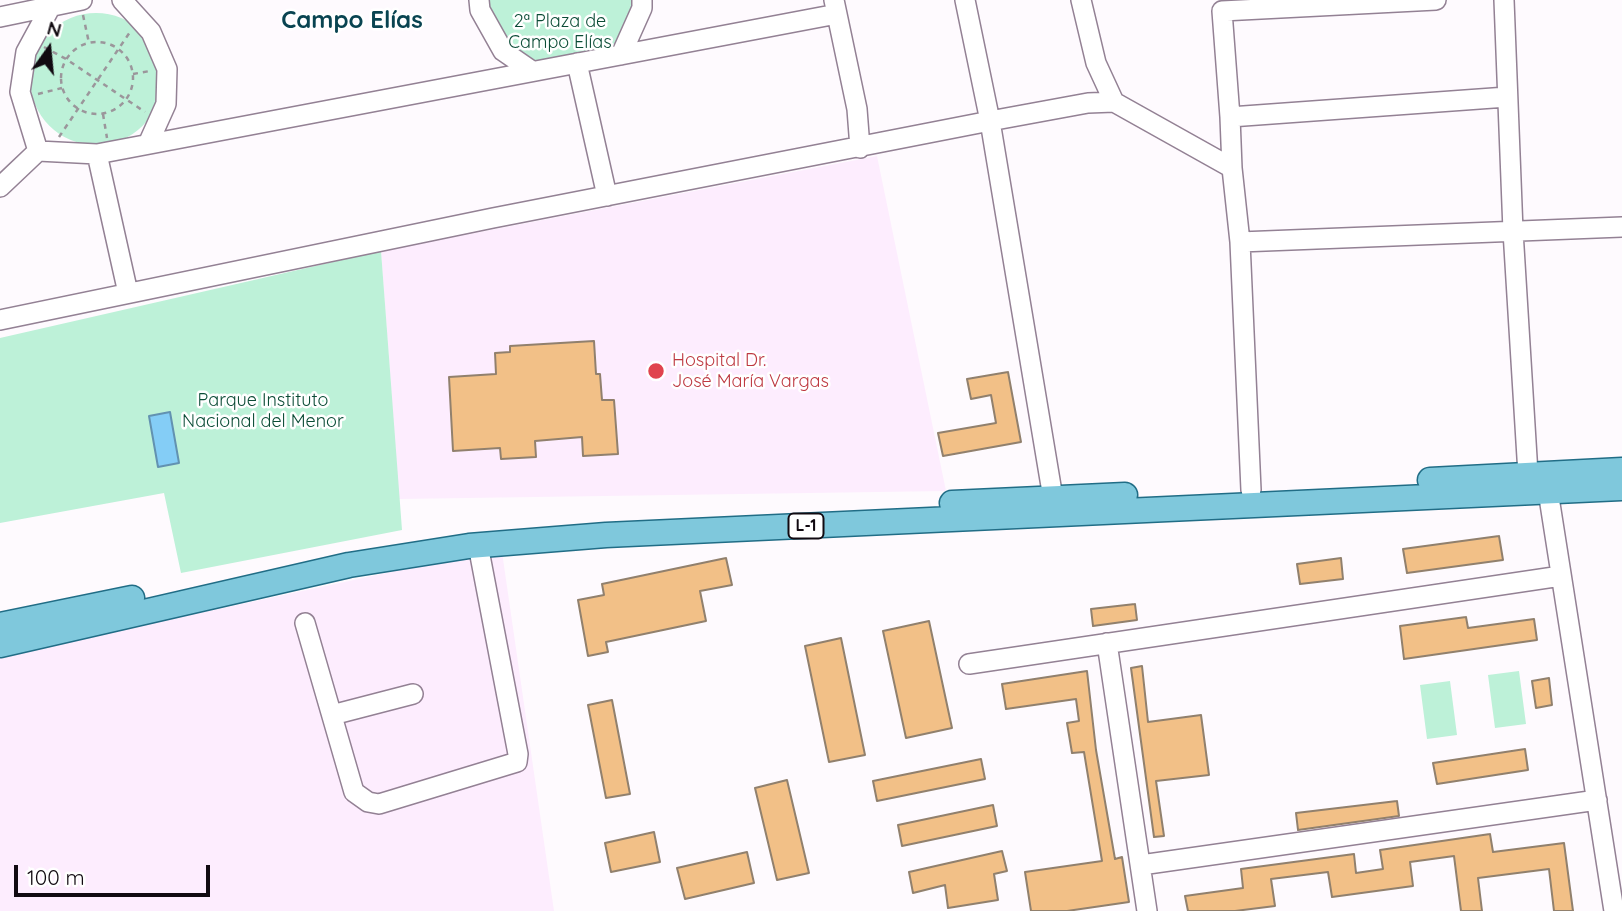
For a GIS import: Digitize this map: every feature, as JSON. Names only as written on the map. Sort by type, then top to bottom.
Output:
[{"type":"main road","name":"L-1","points":[[0,645],[349,565],[478,545],[1251,490],[1622,470]]},
{"type":"main road","name":"L-1","points":[[0,625],[349,550],[521,524],[1622,488]]},
{"type":"street","points":[[0,17],[81,0]]},
{"type":"street","points":[[122,0],[152,32],[167,69],[166,104],[148,144]]},
{"type":"street","points":[[480,0],[480,10],[503,51],[532,71]]},
{"type":"street","points":[[621,55],[642,8],[642,0]]},
{"type":"street","points":[[965,0],[990,121],[1055,506]]},
{"type":"street","points":[[1081,0],[1096,63],[1114,102]]},
{"type":"street","points":[[1251,490],[1241,242],[1232,168],[1222,11],[1436,0]]},
{"type":"street","points":[[1504,0],[1513,232],[1528,474]]},
{"type":"street","points":[[44,152],[20,92],[26,52],[51,6]]},
{"type":"street","points":[[0,187],[44,152],[104,153],[621,55],[836,7],[857,109],[860,148]]},
{"type":"street","points":[[576,63],[607,196]]},
{"type":"street","points":[[1088,103],[1096,63]]},
{"type":"street","points":[[1230,117],[1507,97]]},
{"type":"street","points":[[0,320],[607,196],[1088,103],[1114,102],[1232,168]]},
{"type":"street","points":[[104,153],[128,293]]},
{"type":"street","points":[[1241,242],[1622,227]]},
{"type":"street","points":[[1548,491],[1615,911]]},
{"type":"street","points":[[305,623],[354,792],[368,802],[379,804],[517,762],[518,754],[478,545]]},
{"type":"street","points":[[969,664],[1561,576]]},
{"type":"street","points":[[1107,643],[1147,911]]},
{"type":"street","points":[[332,715],[413,694]]},
{"type":"street","points":[[1141,865],[1597,800]]},
{"type":"path","points":[[81,0],[89,43]]},
{"type":"path","points":[[44,152],[139,19]]},
{"type":"path","points":[[32,41],[66,59],[158,121]]},
{"type":"path","points":[[89,43],[107,43],[118,49],[127,57],[134,81],[126,100],[116,109],[103,114],[93,114],[78,108],[65,96],[62,88],[61,73],[66,59],[72,51],[89,43]]},
{"type":"path","points":[[21,98],[62,88]]},
{"type":"path","points":[[103,114],[104,153]]},
{"type":"shaded area","name":"Hospital Dr. José María Vargas","points":[[877,156],[946,491],[399,499],[381,251]]},
{"type":"shaded area","points":[[502,552],[554,911],[0,911],[0,656],[428,564]]},
{"type":"green space","name":"2ª Plaza de Campo Elías","points":[[483,0],[637,0],[627,29],[610,48],[536,61],[513,50]]},
{"type":"green space","points":[[96,13],[121,18],[143,32],[157,54],[162,79],[157,104],[143,126],[121,140],[96,145],[71,140],[49,126],[35,104],[30,79],[35,54],[49,32],[71,18]]},
{"type":"green space","name":"Parque Instituto Nacional del Menor","points":[[381,251],[402,530],[181,573],[164,493],[0,523],[0,338]]},
{"type":"green space","points":[[1519,671],[1526,724],[1495,728],[1488,675]]},
{"type":"green space","points":[[1450,681],[1457,735],[1427,739],[1420,685]]},
{"type":"water","points":[[170,412],[179,463],[158,467],[149,416]]},
{"type":"building","points":[[594,341],[596,374],[600,374],[602,400],[614,400],[618,454],[583,456],[582,437],[535,441],[536,457],[501,459],[500,448],[453,451],[449,377],[496,374],[495,353],[510,352],[510,346]]},
{"type":"building","points":[[1008,372],[1021,442],[943,456],[938,433],[996,423],[991,395],[971,399],[967,379]]},
{"type":"building","points":[[1499,536],[1503,560],[1407,573],[1403,549]]},
{"type":"building","points":[[726,558],[732,585],[700,591],[706,621],[606,642],[608,652],[588,656],[578,600],[604,595],[602,584]]},
{"type":"building","points":[[1341,558],[1343,579],[1300,584],[1297,564]]},
{"type":"building","points":[[1135,604],[1137,620],[1093,626],[1091,609]]},
{"type":"building","points":[[1466,617],[1468,628],[1534,619],[1537,640],[1404,659],[1400,626]]},
{"type":"building","points":[[929,621],[952,728],[906,738],[883,631]]},
{"type":"building","points":[[841,638],[865,755],[829,762],[805,646]]},
{"type":"building","points":[[1142,666],[1148,722],[1201,715],[1209,775],[1156,781],[1164,836],[1154,837],[1131,668]]},
{"type":"building","points":[[1087,671],[1096,750],[1115,859],[1122,857],[1129,902],[1067,911],[1031,911],[1025,872],[1102,861],[1084,752],[1072,753],[1067,723],[1079,721],[1076,699],[1006,709],[1002,684]]},
{"type":"building","points":[[1549,678],[1552,705],[1536,708],[1532,681]]},
{"type":"building","points":[[612,700],[630,794],[606,798],[588,705]]},
{"type":"building","points":[[1525,749],[1528,770],[1437,784],[1433,763]]},
{"type":"building","points":[[981,759],[985,779],[877,801],[873,781]]},
{"type":"building","points":[[787,780],[809,873],[777,880],[755,788]]},
{"type":"building","points":[[1397,801],[1399,816],[1298,830],[1296,813]]},
{"type":"building","points":[[993,805],[997,826],[902,846],[898,825]]},
{"type":"building","points":[[654,832],[660,862],[611,872],[605,843]]},
{"type":"building","points":[[1490,834],[1493,852],[1564,843],[1573,911],[1554,911],[1549,869],[1478,878],[1482,911],[1461,911],[1454,856],[1410,862],[1413,886],[1332,897],[1328,872],[1271,879],[1275,906],[1235,911],[1188,911],[1185,896],[1243,888],[1241,869],[1354,854],[1356,873],[1383,869],[1380,850]]},
{"type":"building","points":[[1002,851],[1007,871],[994,874],[998,900],[948,908],[945,885],[913,893],[909,872]]},
{"type":"building","points":[[747,852],[754,883],[685,899],[677,868]]},
{"type":"place","name":"Hospital Dr. José María Vargas","points":[[656,371]]},
{"type":"district","name":"Campo Elías","points":[[352,21]]}]
